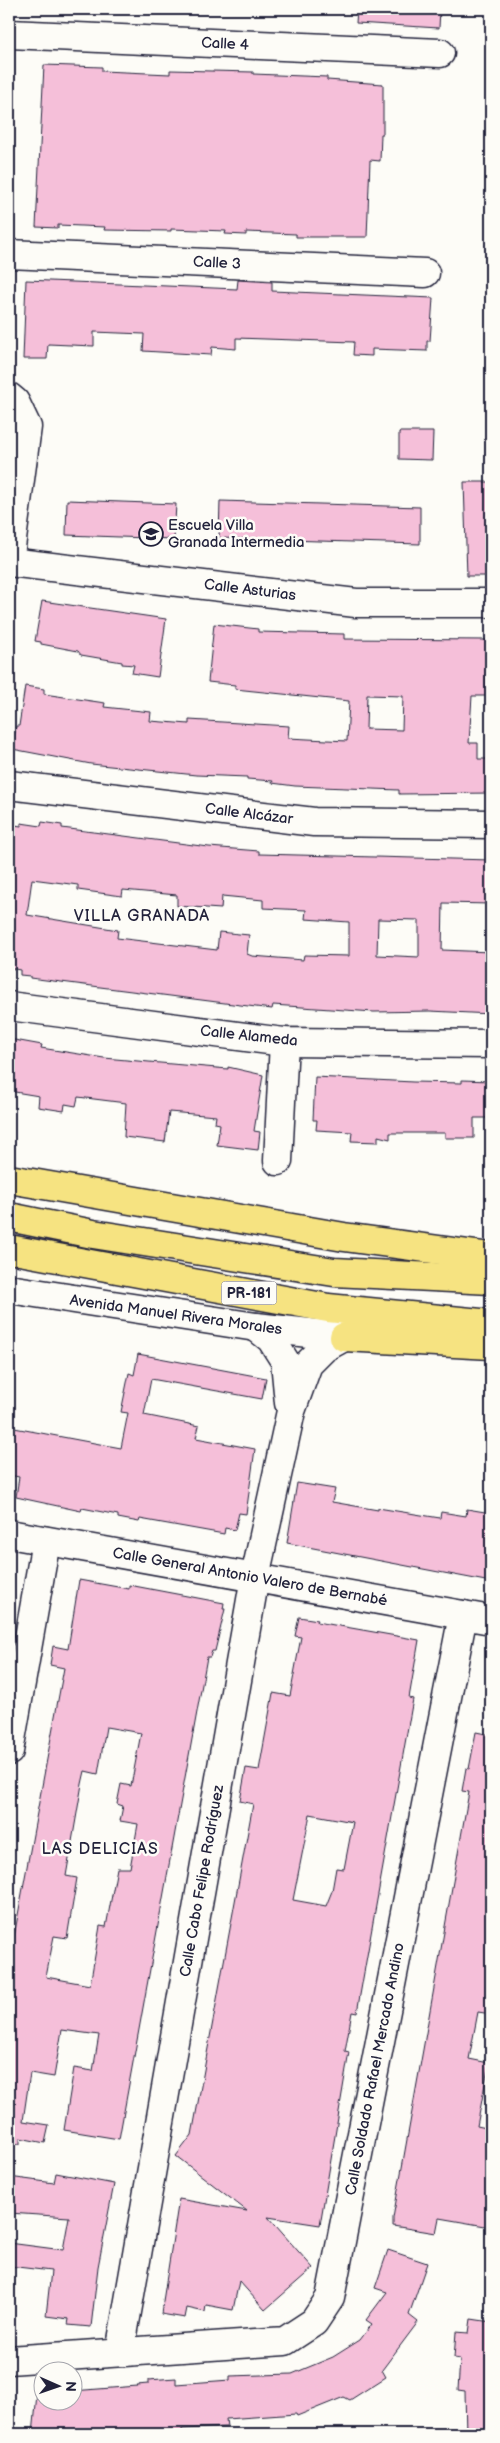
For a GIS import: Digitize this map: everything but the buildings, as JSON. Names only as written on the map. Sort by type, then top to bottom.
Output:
[{"type":"highway","points":[[9,1179],[344,1237],[491,1257]]},
{"type":"highway","name":"PR-181","points":[[9,1217],[103,1236],[334,1272],[491,1280]]},
{"type":"highway","name":"PR-181","points":[[9,1248],[328,1308],[491,1324]]},
{"type":"highway","points":[[344,1337],[491,1345]]},
{"type":"street","name":"Calle 4","points":[[9,34],[440,53]]},
{"type":"street","name":"Calle 3","points":[[9,254],[425,272]]},
{"type":"street","points":[[9,397],[15,402],[27,427],[9,562]]},
{"type":"street","name":"Calle Asturias","points":[[9,562],[356,603],[491,603]]},
{"type":"street","name":"Calle Alcázar","points":[[9,785],[314,822],[491,824]]},
{"type":"street","name":"Calle Alameda","points":[[9,1006],[284,1042],[491,1044]]},
{"type":"street","points":[[278,1161],[284,1042]]},
{"type":"street","name":"Avenida Manuel Rivera Morales","points":[[9,1289],[256,1327],[344,1337]]},
{"type":"street","points":[[256,1327],[271,1339],[285,1361],[291,1412]]},
{"type":"street","points":[[291,1412],[308,1364],[324,1348],[344,1337]]},
{"type":"street","name":"Calle Cabo Felipe Rodríguez","points":[[120,2352],[254,1577],[291,1412]]},
{"type":"street","name":"Calle General Antonio Valero de Bernabé","points":[[9,1534],[491,1620]]},
{"type":"street","points":[[9,1751],[46,1541]]},
{"type":"street","name":"Calle Soldado Rafael Mercado Andino","points":[[9,2360],[285,2341],[314,2322],[330,2298],[463,1614]]},
{"type":"place","name":"Escuela Villa Granada Intermedia","points":[[151,534]]},
{"type":"district","name":"VILLA GRANADA","points":[[142,916]]},
{"type":"district","name":"LAS DELICIAS","points":[[100,1849]]}]
